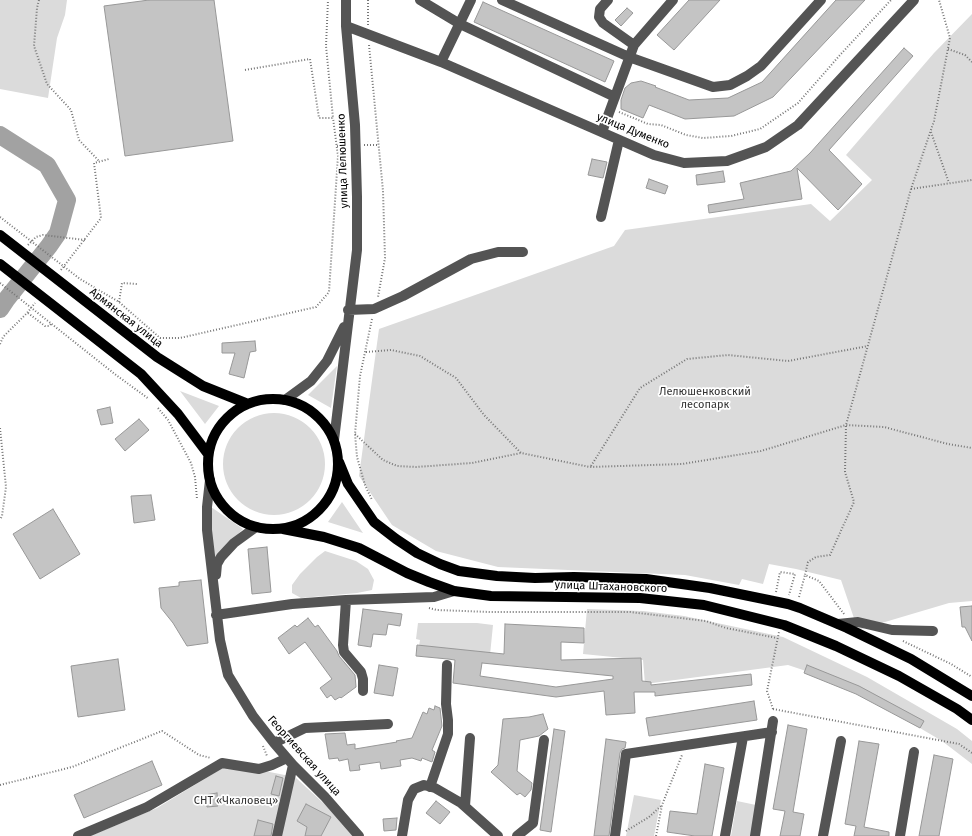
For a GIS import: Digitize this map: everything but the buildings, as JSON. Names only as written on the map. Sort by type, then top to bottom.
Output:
[{"type":"main road","name":"Армянская улица","points":[[0,235],[164,361],[203,386],[248,404]]},
{"type":"main road","points":[[0,264],[141,374],[178,414],[208,454]]},
{"type":"main road","points":[[262,400],[285,400],[298,403],[310,410],[325,424],[334,440],[339,462],[335,486],[323,506],[306,521],[283,529],[256,527],[236,518],[221,504],[210,480],[208,454],[213,438],[221,424],[233,412],[248,404],[262,400]]},
{"type":"main road","name":"улица Штахановского","points":[[339,462],[348,484],[374,522],[417,553],[440,564],[459,571],[497,576],[646,579],[710,588],[788,604],[842,621],[911,659],[972,696]]},
{"type":"main road","name":"улица Штахановского","points":[[283,529],[324,537],[359,548],[406,573],[454,590],[491,596],[640,598],[704,605],[784,625],[836,646],[899,676],[957,709],[972,720]]},
{"type":"street","name":"улица Лелюшенко","points":[[334,440],[348,310],[357,250],[355,125],[346,26],[346,0]]},
{"type":"street","points":[[420,0],[460,24],[615,97]]},
{"type":"street","points":[[441,62],[471,0]]},
{"type":"street","points":[[502,0],[630,57],[713,87],[730,85],[747,76],[761,66],[821,0]]},
{"type":"street","points":[[608,0],[600,9],[599,17],[603,23],[634,45]]},
{"type":"street","points":[[602,132],[634,45],[673,0]]},
{"type":"street","name":"улица Думенко","points":[[346,26],[441,62],[654,155],[684,163],[727,161],[766,147],[798,126],[914,0]]},
{"type":"street","points":[[601,217],[619,140]]},
{"type":"street","points":[[348,310],[374,309],[403,296],[471,259],[498,252],[523,252]]},
{"type":"street","points":[[285,400],[311,381],[327,361],[347,322]]},
{"type":"street","points":[[210,480],[207,507],[207,530],[214,595]]},
{"type":"street","points":[[214,595],[217,564],[221,556],[234,543],[256,527]]},
{"type":"street","points":[[216,615],[292,604],[346,600],[434,597],[454,590]]},
{"type":"street","name":"Георгиевская улица","points":[[214,595],[220,640],[228,675],[253,716],[274,743],[360,836]]},
{"type":"street","points":[[346,600],[343,644],[344,652],[361,672],[363,679],[362,691]]},
{"type":"street","points":[[842,621],[858,622],[892,630],[933,631]]},
{"type":"street","points":[[430,787],[448,734],[446,704],[447,665]]},
{"type":"street","points":[[755,836],[773,721]]},
{"type":"street","points":[[274,743],[306,728],[388,724]]},
{"type":"street","points":[[618,835],[626,754],[772,732]]},
{"type":"street","points":[[725,836],[743,737]]},
{"type":"street","points":[[465,806],[470,738]]},
{"type":"street","points":[[517,836],[533,822],[544,740]]},
{"type":"street","points":[[823,836],[841,740]]},
{"type":"street","points":[[900,836],[914,752]]},
{"type":"street","points":[[78,836],[147,807],[222,763],[259,769],[290,762],[277,836]]},
{"type":"street","points":[[402,836],[408,800],[414,789],[424,785],[461,803],[498,836]]},
{"type":"path","points":[[39,0],[34,46],[47,84],[71,110],[79,140],[100,161]]},
{"type":"path","points":[[0,217],[80,279],[119,302],[160,338],[180,338],[316,306],[328,292],[338,156],[326,46],[328,0]]},
{"type":"path","points":[[368,0],[369,53],[384,191],[385,258],[378,297],[374,309],[360,376],[355,434],[357,457],[365,485],[373,502]]},
{"type":"path","points":[[611,108],[648,124],[661,124],[686,135],[703,138],[731,136],[760,129],[798,103],[840,54],[891,0]]},
{"type":"path","points":[[788,594],[799,598],[806,575],[808,562],[816,557],[830,555],[854,502],[845,472],[846,425],[911,189],[934,121],[950,38],[939,0]]},
{"type":"path","points":[[948,49],[965,55],[972,62]]},
{"type":"path","points":[[245,70],[310,59],[319,118],[334,118]]},
{"type":"path","points":[[930,131],[949,183]]},
{"type":"path","points":[[61,271],[101,218],[94,163],[109,159]]},
{"type":"path","points":[[911,189],[972,180]]},
{"type":"path","points":[[26,248],[36,237],[43,234],[85,240]]},
{"type":"path","points":[[119,302],[122,283],[137,284]]},
{"type":"path","points":[[0,284],[116,375],[152,401]]},
{"type":"path","points":[[0,344],[3,337],[37,301]]},
{"type":"path","points":[[27,313],[45,326],[49,326],[51,324]]},
{"type":"path","points":[[590,466],[640,388],[687,359],[728,355],[788,361],[868,346]]},
{"type":"path","points":[[366,352],[391,350],[420,356],[456,378],[484,415],[521,453]]},
{"type":"path","points":[[156,406],[168,420],[191,463],[195,477],[197,500]]},
{"type":"path","points":[[355,434],[383,460],[397,466],[416,467],[472,463],[521,453],[590,466],[682,464],[761,451],[846,425],[884,427],[948,444],[972,448]]},
{"type":"path","points":[[0,428],[6,487],[2,516],[0,520]]},
{"type":"path","points":[[775,595],[780,572],[795,574]]},
{"type":"path","points":[[806,575],[819,581],[834,600],[842,621]]},
{"type":"path","points":[[776,591],[782,593]]},
{"type":"path","points":[[424,606],[437,610],[630,612],[706,621],[726,628],[777,638]]},
{"type":"path","points":[[892,630],[905,642],[951,664],[972,677]]},
{"type":"path","points":[[767,691],[773,709],[773,721]]},
{"type":"path","points":[[773,709],[959,744],[972,754]]},
{"type":"path","points":[[0,785],[72,767],[162,731],[199,755],[214,759]]},
{"type":"path","points":[[261,741],[272,766]]},
{"type":"path","points":[[656,836],[662,805],[686,745]]},
{"type":"path","points":[[618,835],[649,817],[662,805]]},
{"type":"green space","points":[[0,0],[67,0],[65,15],[57,38],[48,98],[0,89]]},
{"type":"green space","name":"Лелюшенковский лесопарк","points":[[972,14],[972,601],[949,603],[858,630],[841,580],[796,569],[769,564],[763,584],[742,579],[739,585],[685,575],[498,567],[436,551],[392,525],[359,476],[379,329],[614,246],[625,230],[811,204],[830,221],[872,180],[846,155],[934,53]]},
{"type":"green space","points":[[337,366],[331,408],[308,395]]},
{"type":"green space","points":[[180,391],[219,406],[205,424]]},
{"type":"green space","points":[[274,413],[294,417],[302,421],[310,428],[317,436],[321,444],[325,464],[321,484],[317,492],[310,500],[302,507],[294,511],[274,515],[254,511],[246,507],[238,500],[231,492],[227,484],[223,464],[227,444],[231,436],[238,428],[246,421],[254,417]]},
{"type":"green space","points":[[342,502],[363,533],[328,522]]},
{"type":"green space","points":[[211,507],[243,529],[211,562]]},
{"type":"green space","points":[[325,551],[356,561],[368,569],[374,580],[372,590],[357,593],[301,598],[292,593],[292,585],[300,574]]},
{"type":"green space","points":[[587,609],[643,611],[684,616],[783,637],[867,677],[957,729],[972,741],[972,764],[942,741],[845,684],[788,665],[645,684],[643,660],[583,654]]},
{"type":"green space","points":[[418,623],[477,623],[493,625],[490,655],[419,646],[420,640],[416,639]]},
{"type":"green space","name":"СНТ «Чкаловец»","points":[[229,764],[295,777],[359,836],[90,836],[157,808]]},
{"type":"green space","points":[[634,795],[661,800],[654,836],[626,836]]},
{"type":"green space","points":[[737,801],[756,805],[751,836],[731,836]]},
{"type":"waterway","points":[[0,135],[47,165],[67,200],[58,233],[0,309]]}]
